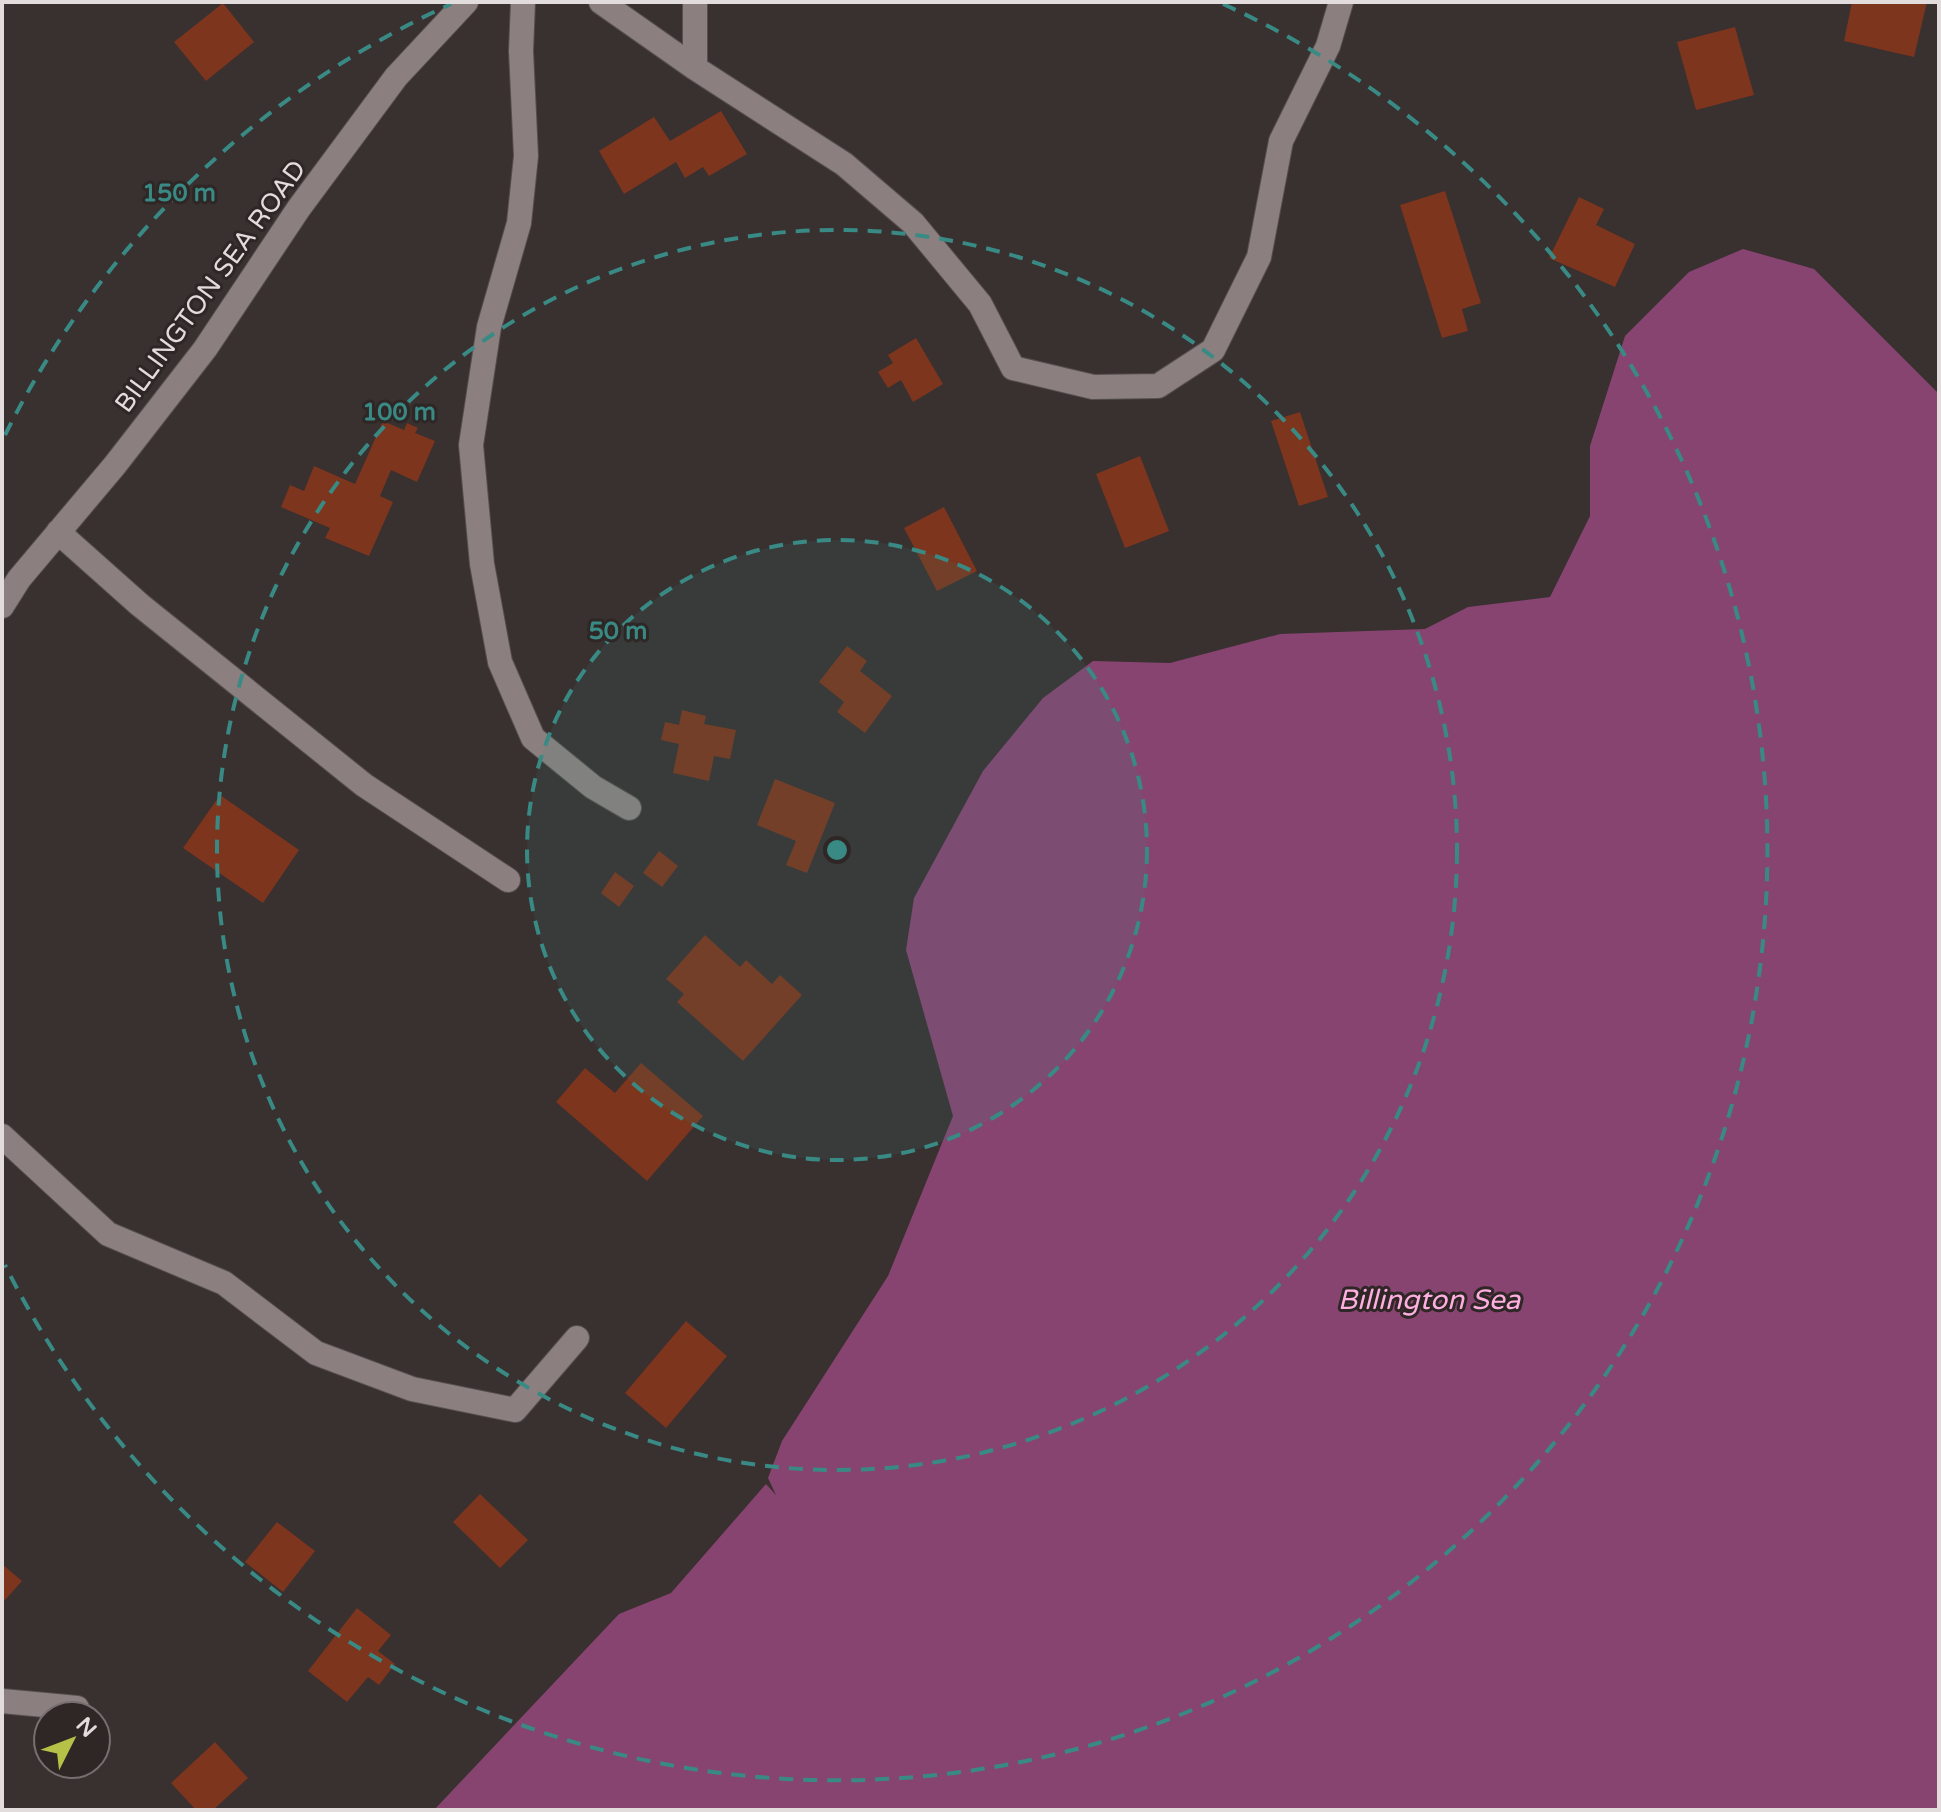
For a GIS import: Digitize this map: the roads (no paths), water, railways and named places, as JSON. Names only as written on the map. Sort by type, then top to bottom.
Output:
[{"type":"street","name":"BILLINGTON SEA ROAD","points":[[2,606],[19,579],[115,465],[205,349],[299,208],[396,77],[466,2]]},
{"type":"street","points":[[523,2],[521,51],[526,156],[521,210],[489,327],[471,445],[482,564],[500,662],[533,738],[593,787],[629,808]]},
{"type":"street","points":[[601,2],[695,68],[844,164],[913,223],[980,304],[1013,368],[1093,387],[1158,386],[1213,350],[1259,257],[1281,141],[1328,46],[1341,2]]},
{"type":"street","points":[[695,2],[695,68]]},
{"type":"street","points":[[58,532],[140,605],[364,785],[508,880]]},
{"type":"street","points":[[2,1136],[108,1234],[224,1283],[316,1353],[412,1389],[515,1410],[577,1338]]},
{"type":"street","points":[[2,1701],[32,1704]]},
{"type":"water","name":"Billington Sea","points":[[1743,249],[1814,269],[1939,394],[1939,1810],[434,1810],[619,1614],[671,1593],[766,1484],[776,1495],[768,1478],[782,1441],[888,1276],[953,1116],[906,950],[914,898],[983,771],[1043,698],[1093,661],[1170,663],[1280,634],[1425,629],[1468,607],[1550,597],[1590,516],[1590,446],[1625,336],[1689,272]]}]
